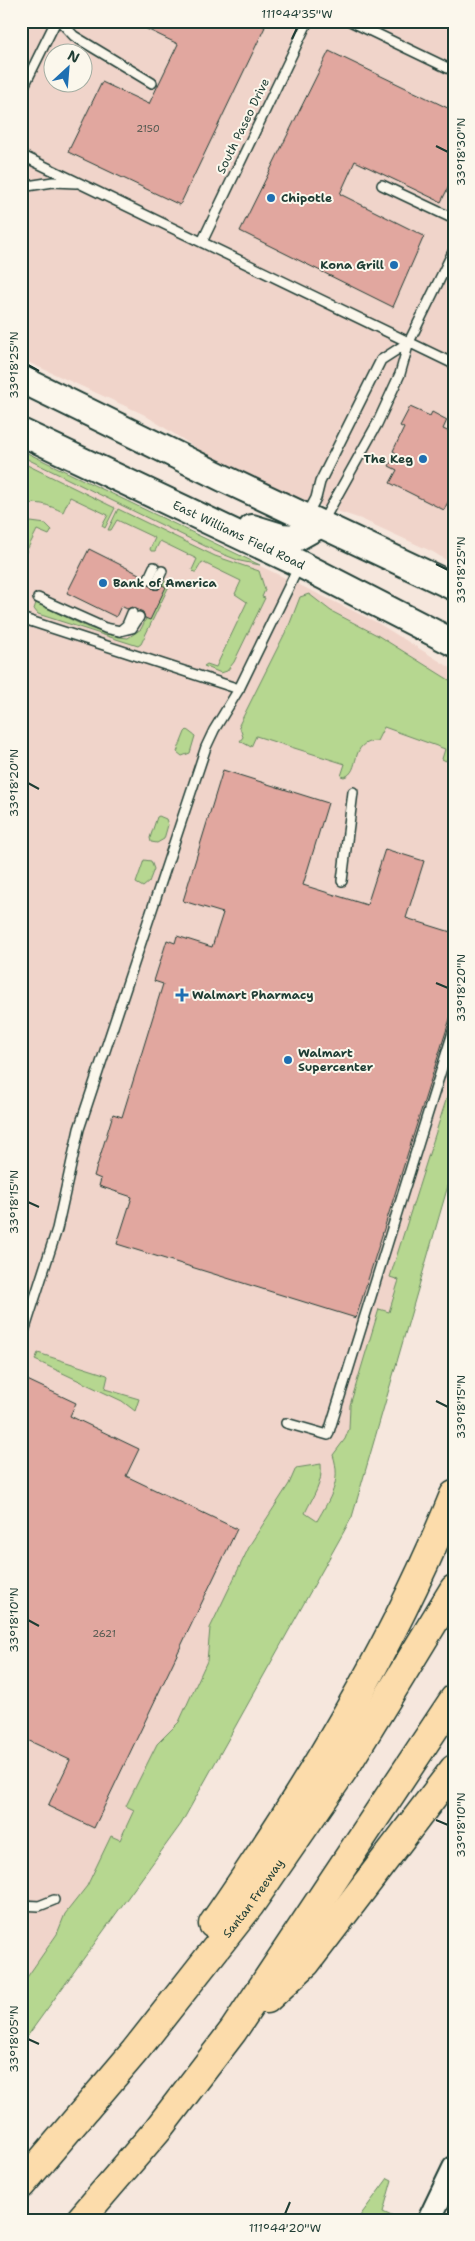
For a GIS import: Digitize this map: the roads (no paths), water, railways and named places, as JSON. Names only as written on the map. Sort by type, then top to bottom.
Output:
[{"type":"highway","points":[[135,2051],[190,1958],[267,1846],[329,1744],[400,1613],[454,1495]]},
{"type":"highway","name":"Santan Freeway","points":[[21,2186],[135,2051],[250,1905],[329,1791],[454,1589]]},
{"type":"highway","points":[[80,2220],[158,2128],[233,2031],[454,1699]]},
{"type":"highway","points":[[233,2031],[306,1963],[454,1769]]},
{"type":"main road","points":[[21,379],[313,521],[454,587]]},
{"type":"main road","name":"East Williams Field Road","points":[[21,432],[300,564],[454,643]]},
{"type":"main road","points":[[187,510],[220,514],[281,537],[296,538],[313,521]]},
{"type":"street","points":[[429,2220],[454,2168]]},
{"type":"lane","points":[[21,92],[56,21]]},
{"type":"lane","points":[[60,21],[74,36],[152,83]]},
{"type":"lane","name":"South Paseo Drive","points":[[202,242],[308,21]]},
{"type":"lane","points":[[350,21],[454,72]]},
{"type":"lane","points":[[21,155],[454,364]]},
{"type":"lane","points":[[21,187],[53,182],[81,183]]},
{"type":"lane","points":[[382,185],[454,219]]},
{"type":"lane","points":[[313,521],[377,424],[400,374],[409,342],[454,250]]},
{"type":"lane","points":[[313,521],[320,482],[381,360],[409,342]]},
{"type":"lane","points":[[21,1341],[57,1229],[79,1129],[118,1006],[206,747],[238,689],[300,564]]},
{"type":"lane","points":[[152,582],[158,569]]},
{"type":"lane","points":[[38,598],[105,628],[120,631],[132,628],[136,615]]},
{"type":"lane","points":[[21,618],[238,689]]},
{"type":"lane","points":[[342,881],[353,792]]},
{"type":"lane","points":[[286,1422],[328,1435],[454,1029]]},
{"type":"lane","points":[[21,1905],[39,1906],[54,1900]]},
{"type":"place","name":"Chipotle","points":[[271,198]]},
{"type":"place","name":"Kona Grill","points":[[394,265]]},
{"type":"place","name":"The Keg","points":[[423,459]]},
{"type":"place","name":"Bank of America","points":[[103,583]]},
{"type":"place","name":"Walmart Pharmacy","points":[[182,995]]},
{"type":"place","name":"Walmart Supercenter","points":[[288,1060]]}]
